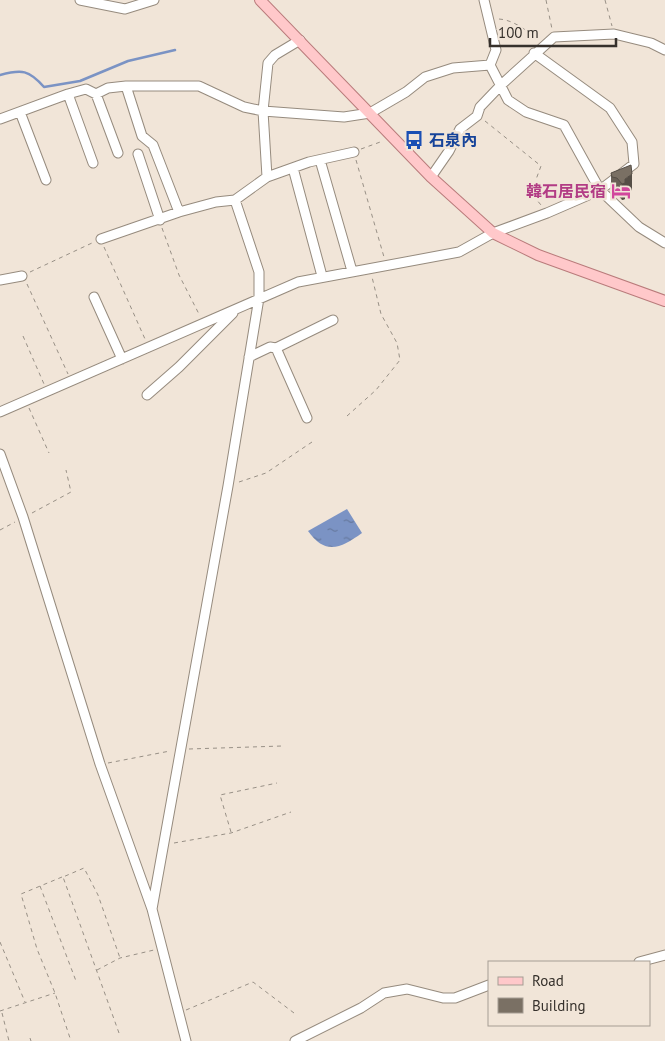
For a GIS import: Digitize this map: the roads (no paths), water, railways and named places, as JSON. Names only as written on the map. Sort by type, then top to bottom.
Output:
[{"type":"main road","points":[[260,0],[431,177],[493,233],[538,254],[665,301]]},
{"type":"street","points":[[80,0],[125,9],[154,0]]},
{"type":"street","points":[[484,0],[496,50],[490,65]]},
{"type":"street","points":[[431,177],[449,151],[460,129],[478,116],[480,108],[501,85],[534,53],[554,37],[614,34],[652,43],[665,50]]},
{"type":"street","points":[[267,177],[264,111],[268,63],[275,55],[300,40]]},
{"type":"street","points":[[0,412],[298,282],[322,276],[459,252],[493,233],[547,213],[600,190],[634,164],[632,142],[610,108],[534,53]]},
{"type":"street","points":[[490,65],[508,100],[526,112],[564,125],[600,190],[639,227],[665,243]]},
{"type":"street","points":[[96,94],[108,88],[126,86],[199,86],[244,107],[264,111],[344,117],[370,112],[406,92],[424,77],[453,68],[490,65]]},
{"type":"street","points":[[126,86],[142,136],[154,145],[179,212]]},
{"type":"street","points":[[0,119],[86,89],[96,94],[118,152]]},
{"type":"street","points":[[68,94],[93,163]]},
{"type":"street","points":[[20,112],[46,180]]},
{"type":"street","points":[[100,238],[160,220],[179,212],[216,202],[235,200],[267,177],[320,160],[354,152]]},
{"type":"street","points":[[138,154],[160,220]]},
{"type":"street","points":[[320,160],[352,271]]},
{"type":"street","points":[[293,168],[322,276]]},
{"type":"street","points":[[152,909],[228,486],[258,298],[259,272],[235,200]]},
{"type":"street","points":[[0,280],[22,276]]},
{"type":"street","points":[[94,296],[122,359]]},
{"type":"street","points":[[147,395],[180,367],[239,307]]},
{"type":"street","points":[[249,357],[270,347],[276,348],[333,320]]},
{"type":"street","points":[[276,348],[307,418]]},
{"type":"street","points":[[0,454],[23,518],[100,764],[152,909],[186,1041]]},
{"type":"street","points":[[643,961],[665,955]]},
{"type":"street","points":[[295,1041],[361,1008],[384,992],[407,989],[443,998],[455,998],[488,985]]},
{"type":"water","points":[[347,509],[362,533],[347,543],[340,546],[327,547],[315,539],[308,531]]},
{"type":"waterway","points":[[0,75],[25,72],[34,77],[44,87],[80,81],[128,61],[175,50]]},
{"type":"place","name":"石泉內","points":[[414,140]]},
{"type":"place","name":"韓石居民宿","points":[[621,191]]}]
